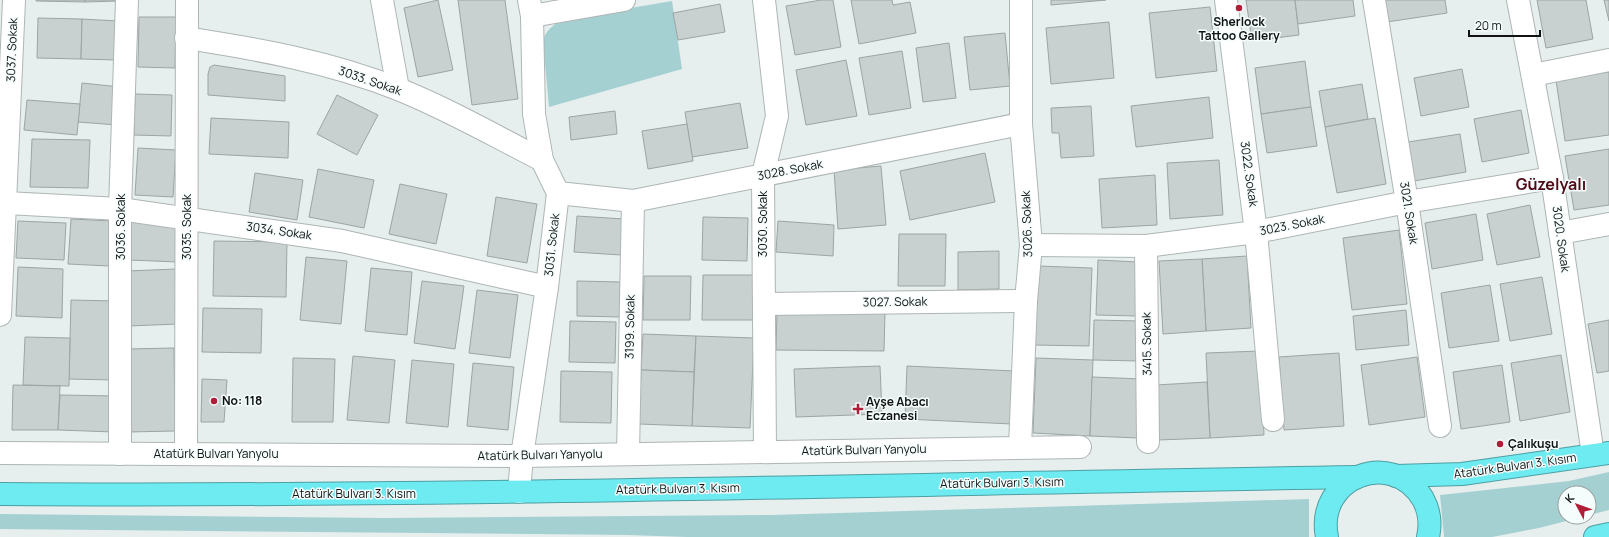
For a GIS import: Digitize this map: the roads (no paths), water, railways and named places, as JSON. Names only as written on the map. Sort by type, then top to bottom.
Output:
[{"type":"highway","name":"Atatürk Bulvarı 3. Kısım","points":[[1396,476],[1462,474],[1601,454]]},
{"type":"highway","points":[[1327,537],[1326,515],[1330,502],[1346,483],[1369,473],[1383,473],[1396,476],[1408,482],[1418,492],[1426,504],[1429,517],[1429,535]]},
{"type":"highway","name":"Atatürk Bulvarı 3. Kısım","points":[[0,494],[176,495],[519,492],[1357,477]]},
{"type":"highway","points":[[1595,537],[1609,534]]},
{"type":"street","name":"3037. Sokak","points":[[0,315],[1,264],[6,203],[14,0]]},
{"type":"street","name":"3036. Sokak","points":[[120,454],[120,209],[127,0]]},
{"type":"street","name":"3035. Sokak","points":[[186,454],[187,0]]},
{"type":"street","points":[[382,0],[398,89]]},
{"type":"street","points":[[558,193],[542,160],[534,114],[531,8],[624,0]]},
{"type":"street","name":"3030. Sokak","points":[[764,0],[777,116],[763,175],[765,452]]},
{"type":"street","name":"3026. Sokak","points":[[1020,447],[1026,301],[1031,245],[1021,124],[1021,0]]},
{"type":"street","name":"3022. Sokak","points":[[1226,0],[1256,232],[1273,420]]},
{"type":"street","name":"3021. Sokak","points":[[1374,0],[1407,202],[1440,426]]},
{"type":"street","name":"3020. Sokak","points":[[1518,0],[1552,178],[1560,233],[1601,454]]},
{"type":"street","name":"3033. Sokak","points":[[186,38],[246,47],[319,63],[398,89],[448,112],[542,160]]},
{"type":"street","points":[[1533,75],[1609,60]]},
{"type":"street","name":"3028. Sokak","points":[[558,193],[633,201],[1021,124]]},
{"type":"street","name":"3023. Sokak","points":[[1031,245],[1146,246],[1256,232],[1407,202],[1552,178]]},
{"type":"street","name":"3031. Sokak","points":[[519,492],[522,456],[547,287],[558,193]]},
{"type":"street","name":"3199. Sokak","points":[[628,454],[633,201]]},
{"type":"street","name":"3034. Sokak","points":[[6,203],[120,209],[342,241],[547,287]]},
{"type":"street","points":[[1560,233],[1609,224]]},
{"type":"street","name":"3415. Sokak","points":[[1146,246],[1148,442]]},
{"type":"street","name":"3027. Sokak","points":[[764,304],[1026,301]]},
{"type":"street","name":"Atatürk Bulvarı Yanyolu","points":[[0,453],[522,456],[1080,447]]},
{"type":"place","name":"Sherlock Tattoo Gallery","points":[[1239,8]]},
{"type":"place","name":"No: 118","points":[[214,401]]},
{"type":"place","name":"Ayşe Abacı Eczanesi","points":[[858,409]]},
{"type":"place","name":"Çalıkuşu","points":[[1500,444]]},
{"type":"district","name":"Güzelyalı","points":[[1551,184]]}]
